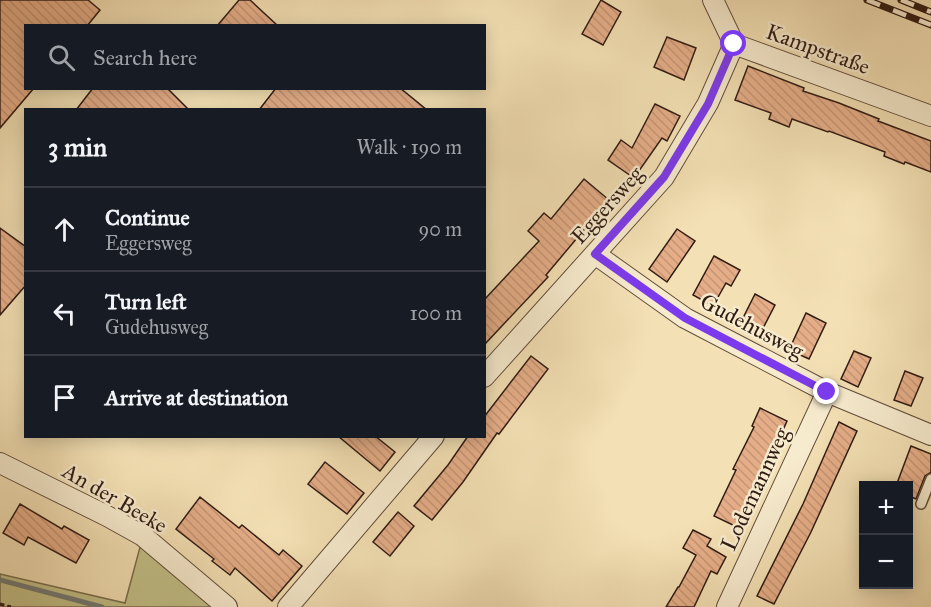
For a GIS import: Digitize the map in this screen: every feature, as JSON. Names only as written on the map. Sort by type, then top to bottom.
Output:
[{"type":"street","name":"Kampstraße","points":[[713,0],[734,44],[931,116]]},
{"type":"street","name":"Eggersweg","points":[[486,375],[664,177],[708,104],[734,44]]},
{"type":"street","name":"Gudehusweg","points":[[595,254],[685,318],[827,392],[931,435]]},
{"type":"street","name":"Lodemannweg","points":[[727,607],[827,392]]},
{"type":"street","points":[[288,607],[432,438]]},
{"type":"street","name":"An der Beeke","points":[[0,463],[142,536],[227,607]]},
{"type":"lane","points":[[921,504],[931,479]]},
{"type":"path","points":[[0,604],[11,607]]},
{"type":"shaded area","points":[[143,536],[227,607],[0,607],[0,574],[125,603]]},
{"type":"building","points":[[0,0],[88,0],[100,10],[89,24],[24,24],[24,90],[32,90],[0,128]]},
{"type":"building","points":[[239,0],[250,0],[276,24],[219,24]]},
{"type":"building","points":[[601,0],[621,12],[603,45],[582,34]]},
{"type":"building","points":[[667,37],[696,48],[684,80],[654,67]]},
{"type":"building","points":[[748,66],[804,88],[803,91],[839,103],[931,141],[931,172],[884,156],[885,152],[792,119],[789,127],[769,119],[771,113],[735,100]]},
{"type":"building","points":[[91,90],[169,90],[187,108],[78,108]]},
{"type":"building","points":[[274,90],[402,90],[425,108],[261,108]]},
{"type":"building","points":[[655,104],[680,116],[667,141],[662,138],[634,178],[608,160],[621,140],[632,148]]},
{"type":"building","points":[[584,179],[609,200],[546,275],[548,277],[486,343],[486,298],[539,241],[528,231],[544,213],[551,219]]},
{"type":"building","points":[[0,228],[24,246],[24,287],[0,315]]},
{"type":"building","points":[[677,229],[695,241],[667,282],[649,269]]},
{"type":"building","points":[[714,256],[740,270],[731,286],[726,283],[713,306],[693,295]]},
{"type":"building","points":[[755,294],[775,305],[760,334],[740,324]]},
{"type":"building","points":[[806,313],[826,323],[809,359],[789,350]]},
{"type":"building","points":[[854,351],[871,358],[858,387],[841,379]]},
{"type":"building","points":[[531,356],[548,369],[432,520],[414,506],[467,438],[486,438],[486,414]]},
{"type":"building","points":[[905,371],[923,378],[911,406],[894,400]]},
{"type":"building","points":[[760,408],[787,421],[769,461],[771,462],[739,528],[714,516],[736,470],[733,469],[754,427],[752,426]]},
{"type":"building","points":[[839,422],[857,431],[811,532],[774,604],[757,596],[803,504]]},
{"type":"building","points":[[340,438],[378,438],[395,452],[380,471]]},
{"type":"building","points":[[911,446],[931,454],[931,472],[925,476],[916,499],[913,498],[913,481],[898,481]]},
{"type":"building","points":[[325,462],[364,493],[347,514],[308,484]]},
{"type":"building","points":[[200,497],[239,528],[242,525],[279,555],[283,550],[302,566],[272,601],[235,568],[230,575],[212,561],[214,559],[176,529]]},
{"type":"building","points":[[20,504],[62,529],[64,526],[89,540],[76,563],[28,537],[24,545],[3,533]]},
{"type":"building","points":[[398,512],[414,526],[390,556],[373,542]]},
{"type":"building","points":[[693,530],[711,539],[707,546],[726,557],[717,574],[711,571],[694,607],[666,607],[696,555],[683,548]]},
{"type":"waterway","points":[[0,580],[102,607]]},
{"type":"railway","points":[[867,0],[931,25]]},
{"type":"railway","points":[[901,0],[931,12]]},
{"type":"route","points":[[734,44],[708,104],[664,177],[595,254],[685,318],[827,392]]}]
